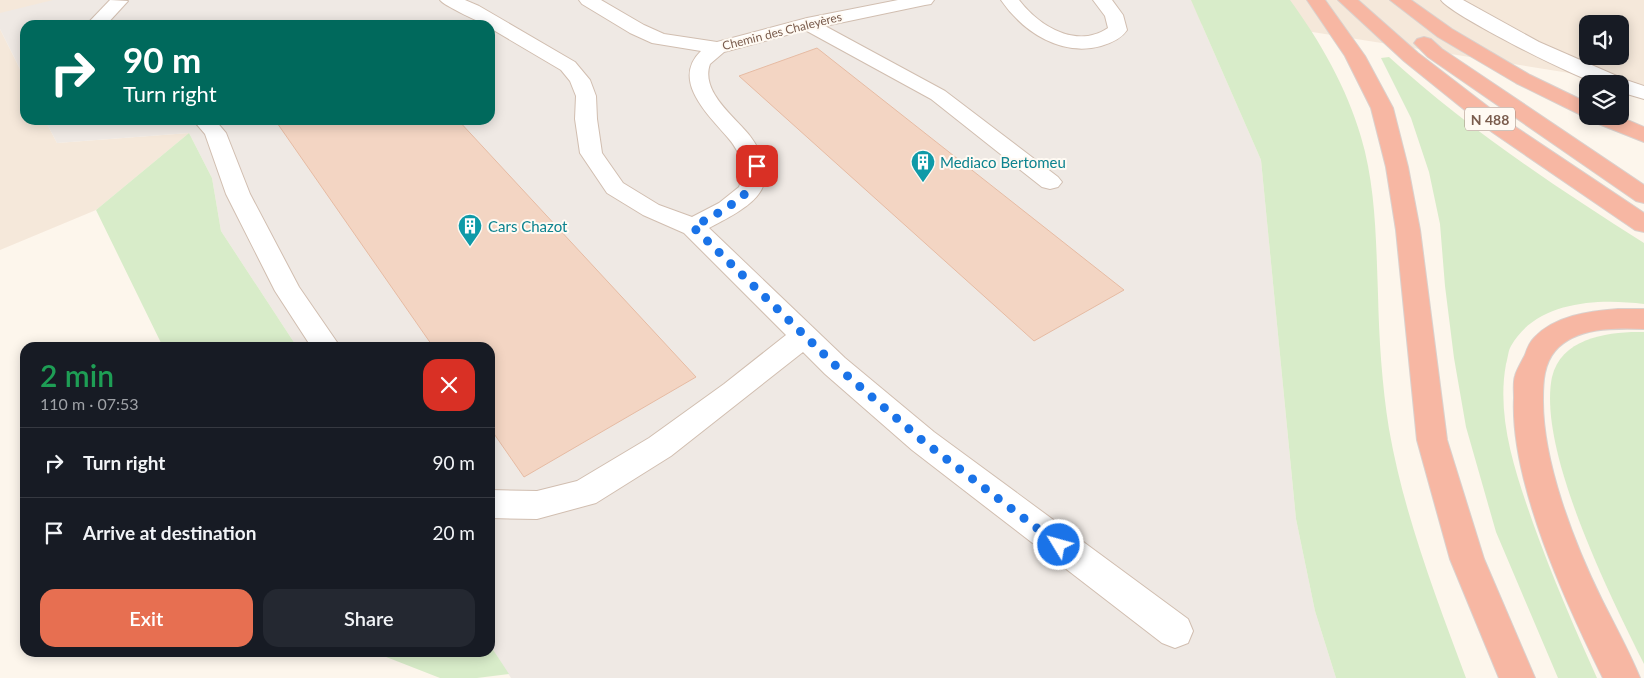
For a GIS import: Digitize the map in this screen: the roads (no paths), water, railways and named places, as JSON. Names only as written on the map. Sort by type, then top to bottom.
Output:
[{"type":"highway","points":[[1316,0],[1355,56],[1382,108],[1397,167],[1408,230],[1432,440],[1467,559],[1517,678]]},
{"type":"highway","name":"N 488","points":[[1347,0],[1411,57],[1500,127],[1644,224]]},
{"type":"highway","name":"N 488","points":[[1375,0],[1435,53],[1550,134],[1644,196]]},
{"type":"highway","points":[[1399,0],[1444,33],[1507,70],[1579,106]]},
{"type":"highway","points":[[1620,125],[1644,135]]},
{"type":"highway","points":[[1622,678],[1576,584],[1553,518],[1534,458],[1528,424],[1528,394],[1531,365],[1542,347],[1562,332],[1590,321],[1621,318],[1644,319]]},
{"type":"street","points":[[449,0],[473,10],[490,20]]},
{"type":"street","name":"Chemin des Chaleyères","points":[[588,0],[637,29],[659,39],[717,48],[807,24],[925,0]]},
{"type":"street","points":[[1010,0],[1025,20],[1043,32],[1065,40],[1089,44],[1108,39],[1118,30],[1114,15],[1102,0]]},
{"type":"street","points":[[1450,0],[1494,27],[1558,59],[1597,75]]},
{"type":"street","points":[[100,20],[119,1]]},
{"type":"street","points":[[495,23],[568,66],[580,80],[586,96],[586,119],[591,153],[615,188],[652,210],[693,227],[804,336],[923,441],[1175,631]]},
{"type":"street","points":[[807,24],[938,95],[1050,182]]},
{"type":"street","points":[[693,227],[727,208],[750,190],[757,166],[743,143],[706,97],[699,81],[699,67],[707,55],[717,48]]},
{"type":"street","points":[[1629,88],[1644,93]]},
{"type":"street","points":[[208,125],[215,133],[238,194],[288,291],[324,342]]},
{"type":"street","points":[[495,504],[536,505],[585,493],[660,447],[734,392],[804,336]]},
{"type":"place","name":"Mediaco Bertomeu","points":[[923,183]]},
{"type":"place","name":"Cars Chazot","points":[[470,247]]}]
